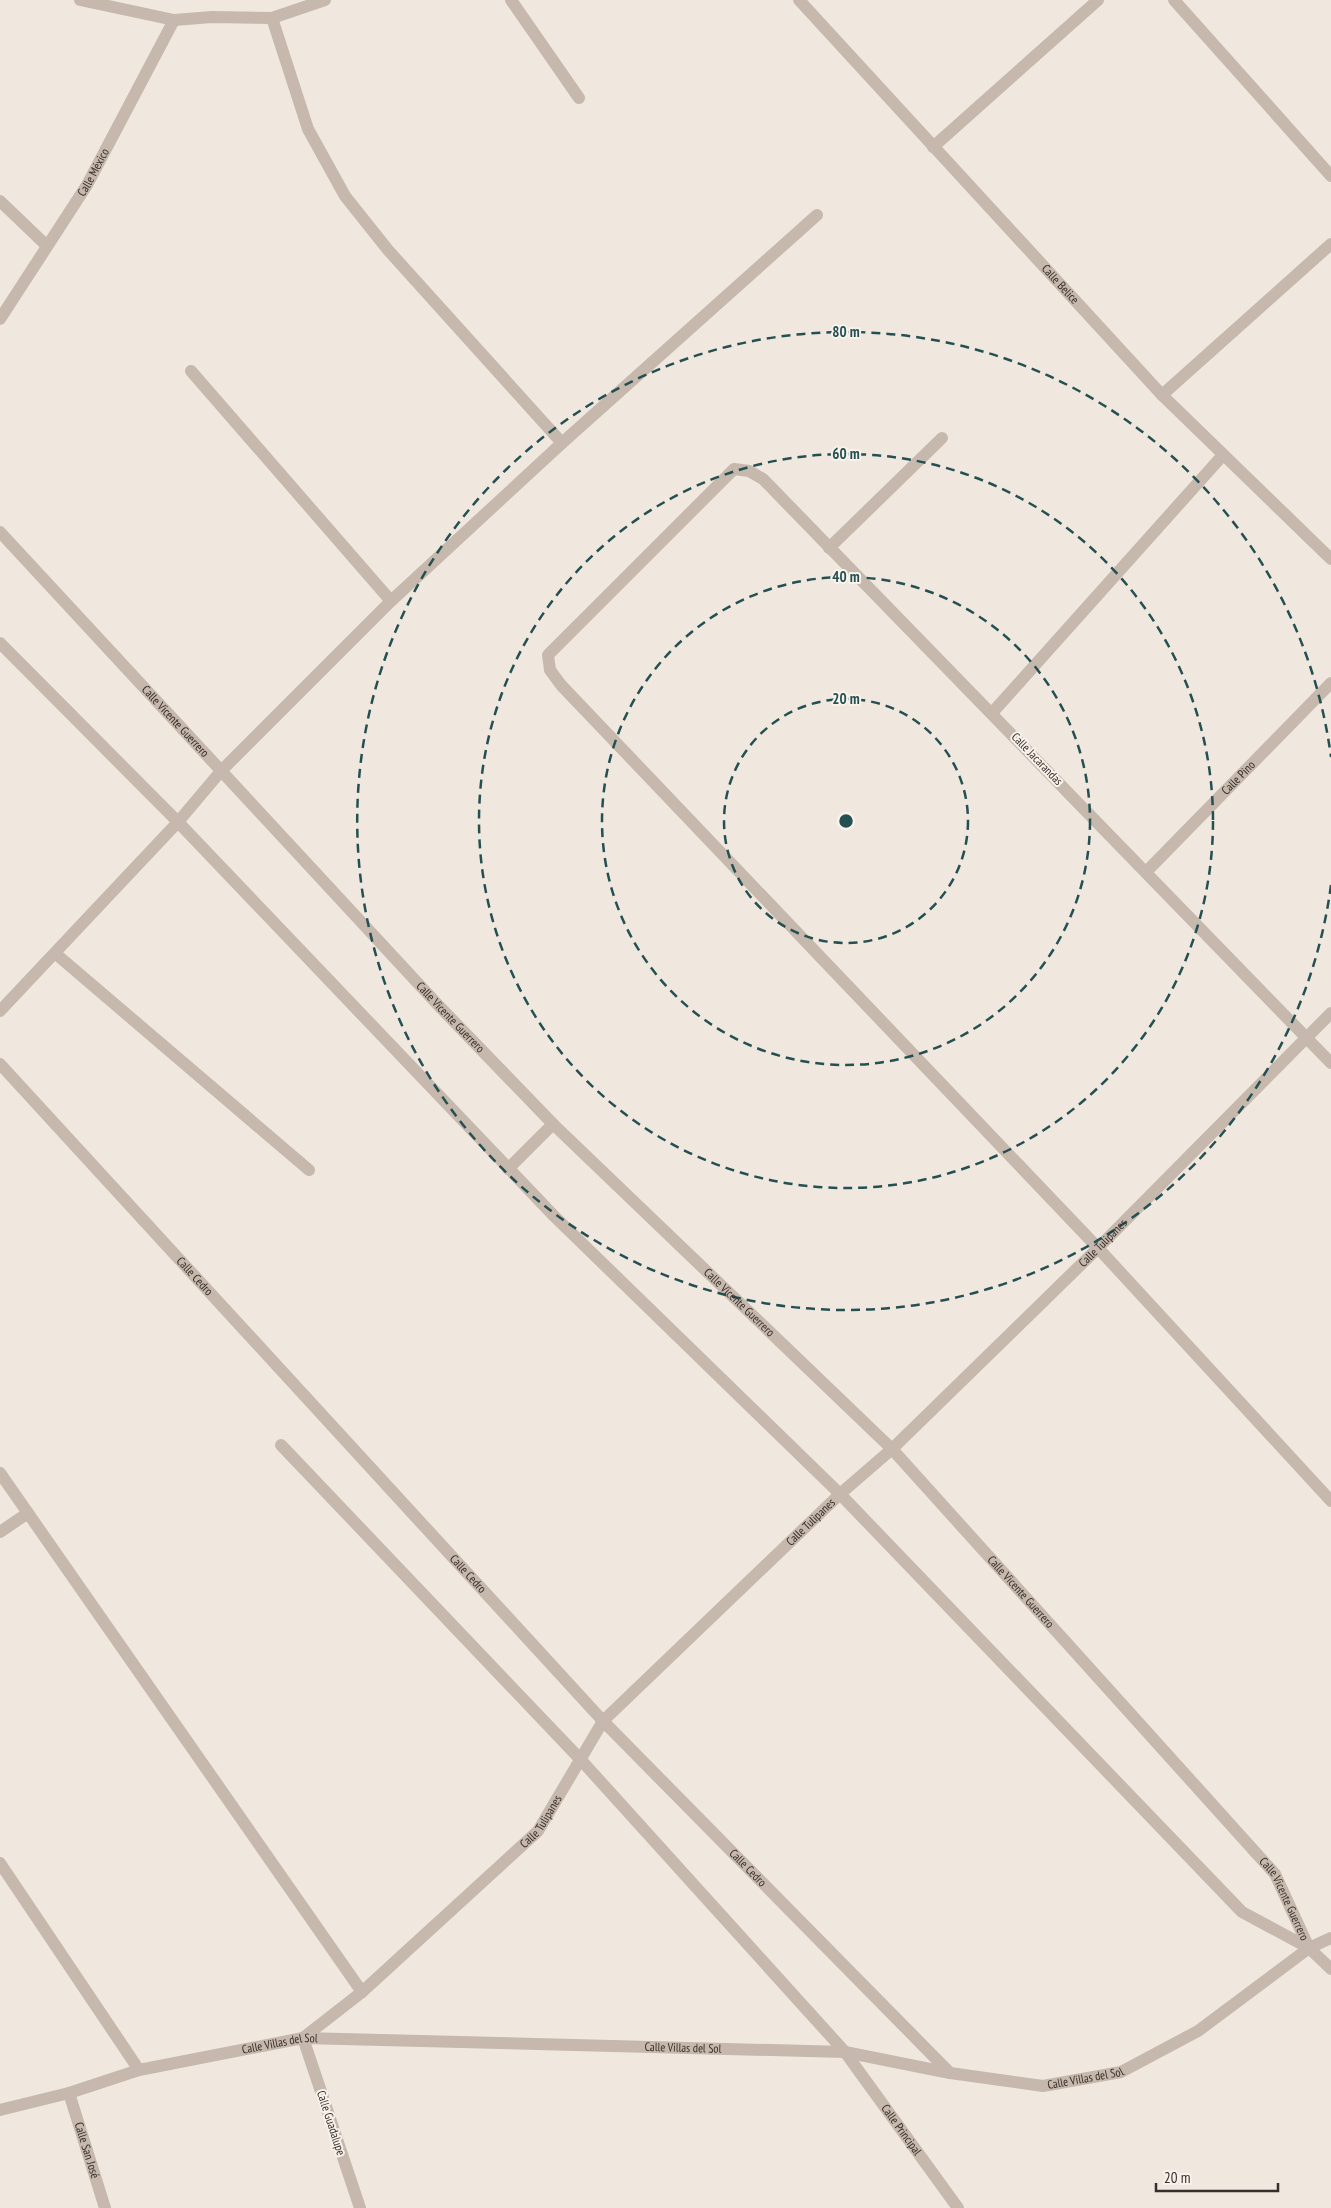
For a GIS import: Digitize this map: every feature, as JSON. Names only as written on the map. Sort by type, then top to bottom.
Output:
[{"type":"street","points":[[80,0],[174,20],[212,17],[272,18],[325,0]]},
{"type":"street","points":[[511,0],[579,98]]},
{"type":"street","name":"Calle Belice","points":[[799,0],[1162,395],[1331,559]]},
{"type":"street","points":[[933,147],[1098,0]]},
{"type":"street","points":[[1174,0],[1331,176]]},
{"type":"street","points":[[272,18],[308,129],[345,196],[388,250],[562,444]]},
{"type":"street","name":"Calle México","points":[[0,319],[87,185],[174,20]]},
{"type":"street","points":[[0,201],[47,246]]},
{"type":"street","points":[[0,1011],[56,954],[178,822],[221,771],[391,600],[817,215]]},
{"type":"street","points":[[1162,395],[1331,244]]},
{"type":"street","points":[[191,371],[391,600]]},
{"type":"street","points":[[829,548],[942,438]]},
{"type":"street","points":[[992,713],[1223,455]]},
{"type":"street","name":"Calle Jacarandas","points":[[1098,1248],[561,685],[550,670],[548,655],[734,469],[749,471],[763,479],[1331,1063]]},
{"type":"street","name":"Calle Vicente Guerrero","points":[[0,532],[439,1006],[553,1124],[892,1449],[1275,1874],[1309,1948]]},
{"type":"street","name":"Calle Vicente Guerrero","points":[[0,644],[178,822],[508,1169],[840,1494],[1242,1912],[1309,1948]]},
{"type":"street","name":"Calle Pino","points":[[1146,872],[1331,683]]},
{"type":"street","points":[[56,954],[309,1170]]},
{"type":"street","name":"Calle Tulipanes","points":[[303,2038],[362,1992],[538,1831],[603,1721],[840,1494],[892,1449],[1098,1248],[1331,1013]]},
{"type":"street","name":"Calle Cedro","points":[[0,1064],[603,1721],[950,2073]]},
{"type":"street","points":[[508,1169],[553,1124]]},
{"type":"street","points":[[1098,1248],[1331,1501]]},
{"type":"street","points":[[281,1445],[581,1760],[845,2052]]},
{"type":"street","points":[[0,1473],[362,1992]]},
{"type":"street","points":[[0,1532],[28,1514]]},
{"type":"street","points":[[0,1863],[139,2070]]},
{"type":"street","name":"Calle Villas del Sol","points":[[0,2110],[68,2093],[139,2070],[303,2038],[845,2052],[950,2073],[1043,2086],[1121,2072],[1198,2031],[1309,1948],[1331,1938]]},
{"type":"street","points":[[1309,1948],[1331,1969]]},
{"type":"street","name":"Calle Guadalupe","points":[[303,2038],[360,2208]]},
{"type":"street","name":"Calle Principal","points":[[845,2052],[958,2208]]},
{"type":"street","name":"Calle San José","points":[[68,2093],[105,2208]]}]
